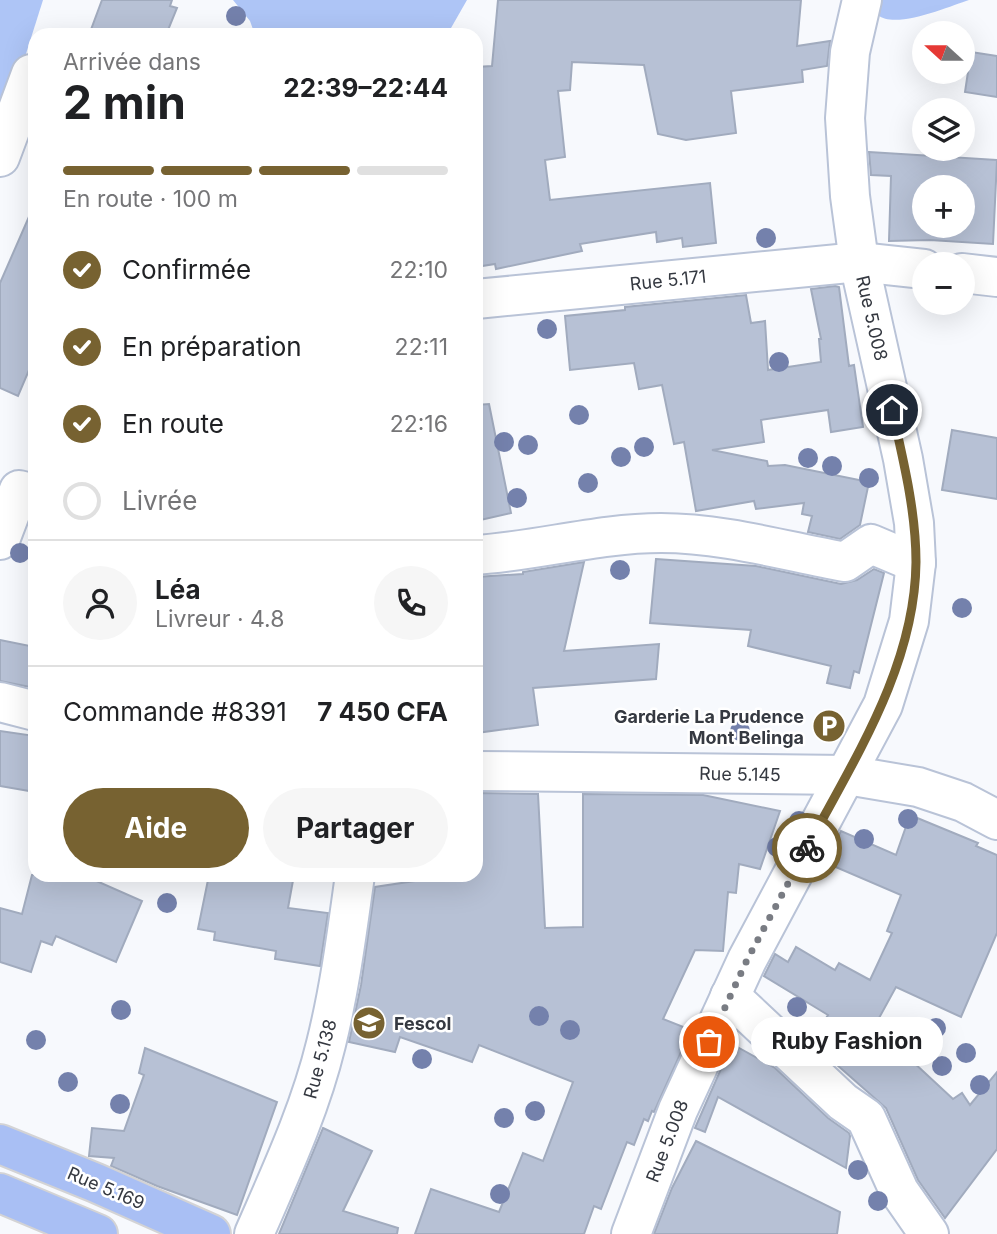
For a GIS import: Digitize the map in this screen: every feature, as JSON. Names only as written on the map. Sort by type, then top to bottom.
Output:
[{"type":"main road","name":"Rue 5.169","points":[[0,1144],[211,1234]]},
{"type":"main road","points":[[0,1193],[98,1234]]},
{"type":"street","name":"Rue 5.008","points":[[631,1234],[678,1110],[747,960],[847,775],[887,693],[909,621],[916,563],[914,523],[903,459],[859,262],[850,196],[845,118],[850,52],[862,0]]},
{"type":"street","points":[[0,157],[28,82]]},
{"type":"street","name":"Rue 5.171","points":[[483,298],[859,262],[912,268]]},
{"type":"street","points":[[975,274],[997,277]]},
{"type":"street","points":[[0,540],[28,487]]},
{"type":"street","points":[[483,554],[623,535],[663,533],[711,537],[845,562],[870,544],[916,563]]},
{"type":"street","points":[[0,702],[28,709]]},
{"type":"street","name":"Rue 5.145","points":[[483,771],[847,775],[918,788],[963,802],[997,820]]},
{"type":"street","name":"Rue 5.138","points":[[254,1234],[301,1125],[326,1046],[342,970],[354,882]]},
{"type":"street","points":[[730,996],[844,1102],[866,1118],[899,1191],[929,1234]]},
{"type":"shaded area","points":[[0,0],[43,0],[34,28],[28,28],[28,47],[0,136]]},
{"type":"shaded area","points":[[233,0],[467,0],[451,28],[252,28]]},
{"type":"shaded area","points":[[871,0],[969,0],[923,15],[897,20],[878,15]]},
{"type":"building","points":[[102,0],[172,0],[170,6],[177,8],[169,28],[92,28]]},
{"type":"building","points":[[498,0],[801,0],[797,46],[830,41],[827,66],[802,70],[803,82],[731,91],[736,133],[686,140],[658,134],[644,65],[572,62],[570,90],[558,91],[565,157],[545,160],[550,200],[710,183],[716,243],[683,247],[682,238],[657,242],[656,232],[580,244],[582,251],[496,269],[495,264],[483,266],[483,67],[492,66]]},
{"type":"building","points":[[975,53],[997,56],[997,97],[965,92],[966,84],[975,84]]},
{"type":"building","points":[[869,152],[912,155],[912,161],[997,160],[993,244],[930,240],[889,241],[891,176],[871,175]]},
{"type":"building","points":[[28,219],[28,372],[18,396],[0,388],[0,283]]},
{"type":"building","points":[[839,287],[849,366],[854,365],[863,427],[831,432],[828,410],[761,420],[764,442],[712,450],[767,461],[768,466],[785,465],[869,482],[860,525],[840,539],[808,532],[812,516],[802,514],[804,503],[756,509],[754,501],[696,511],[684,442],[674,444],[662,385],[639,389],[634,363],[570,370],[565,316],[746,295],[751,323],[765,321],[768,370],[821,362],[821,339],[811,289]]},
{"type":"building","points":[[483,404],[489,404],[511,513],[483,519]]},
{"type":"building","points":[[952,430],[997,438],[997,499],[942,490]]},
{"type":"building","points":[[656,559],[756,566],[841,584],[857,580],[874,569],[884,573],[859,673],[854,671],[850,688],[827,683],[831,666],[748,646],[751,630],[650,623]]},
{"type":"building","points":[[584,562],[564,651],[659,644],[656,679],[533,688],[538,725],[483,732],[483,577]]},
{"type":"building","points":[[0,640],[28,646],[28,687],[0,681]]},
{"type":"building","points":[[0,731],[28,735],[28,791],[0,786]]},
{"type":"building","points":[[483,793],[538,794],[545,928],[583,927],[583,794],[703,795],[780,811],[760,869],[739,864],[736,893],[728,892],[723,951],[695,950],[663,1019],[691,1030],[654,1112],[652,1111],[648,1121],[644,1119],[634,1145],[627,1142],[601,1209],[594,1206],[584,1234],[415,1234],[431,1189],[499,1212],[523,1153],[543,1161],[573,1082],[479,1045],[472,1062],[400,1037],[395,1052],[349,1042],[361,985],[375,887],[408,882],[483,882]]},
{"type":"building","points":[[910,815],[978,843],[976,846],[997,855],[997,933],[961,1017],[896,987],[873,1029],[914,1054],[911,1060],[953,1099],[962,1093],[970,1105],[997,1072],[997,1149],[945,1218],[918,1180],[886,1108],[811,1042],[828,1015],[764,976],[775,954],[788,962],[796,947],[835,970],[839,963],[870,980],[892,933],[887,931],[901,895],[824,862],[841,831],[896,855]]},
{"type":"building","points":[[30,882],[99,882],[142,901],[116,962],[56,936],[52,945],[41,941],[31,972],[0,962],[0,908],[22,914]]},
{"type":"building","points":[[208,882],[293,882],[288,908],[328,913],[320,966],[275,959],[276,951],[214,940],[215,932],[198,929]]},
{"type":"building","points":[[732,1044],[775,1068],[828,1118],[849,1133],[846,1168],[718,1097],[705,1132],[695,1128]]},
{"type":"building","points":[[145,1048],[277,1102],[237,1215],[111,1166],[114,1158],[89,1156],[92,1128],[124,1131],[144,1075],[139,1073]]},
{"type":"building","points":[[323,1128],[372,1151],[343,1211],[398,1228],[397,1234],[279,1234]]},
{"type":"building","points":[[696,1141],[840,1212],[837,1234],[654,1234],[672,1188]]},
{"type":"way so far","points":[[709,1042],[747,960],[807,848]]},
{"type":"place","name":"Garderie La Prudence Mont Belinga","points":[[829,726]]},
{"type":"place","name":"Fescol","points":[[369,1023]]},
{"type":"place","name":"Ruby Fashion","points":[[709,1042]]},
{"type":"route","points":[[807,848],[883,705],[909,621],[916,563],[914,523],[892,410]]}]
